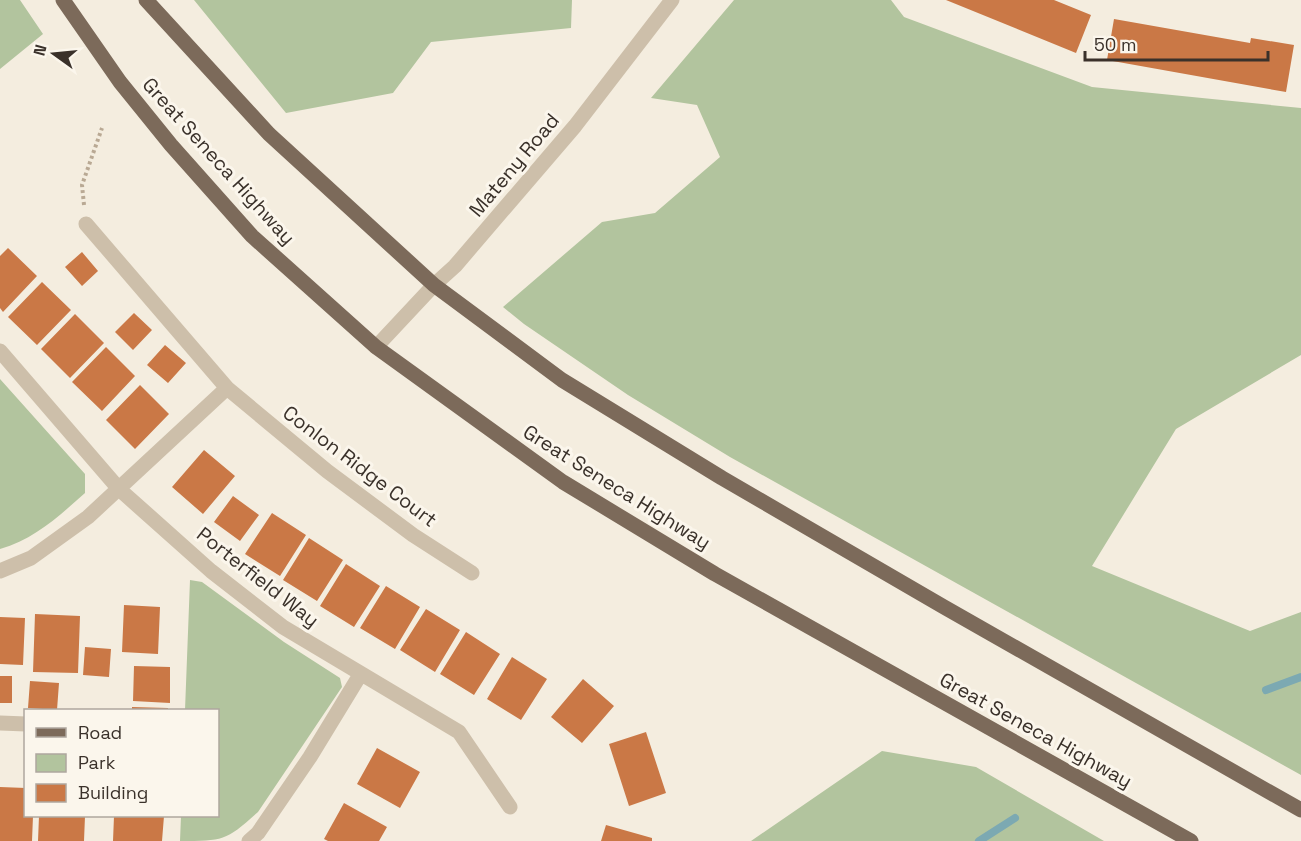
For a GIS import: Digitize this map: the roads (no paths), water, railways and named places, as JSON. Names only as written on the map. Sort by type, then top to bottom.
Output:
[{"type":"main road","name":"Great Seneca Highway","points":[[63,0],[120,82],[171,145],[252,236],[376,347],[562,482],[715,574],[1191,841]]},
{"type":"main road","points":[[146,0],[268,134],[434,285],[562,380],[944,607],[1301,810]]},
{"type":"street","name":"Mateny Road","points":[[376,347],[455,266],[575,126],[672,0]]},
{"type":"street","name":"Conlon Ridge Court","points":[[86,224],[227,388],[327,471],[413,535],[472,573]]},
{"type":"street","name":"Porterfield Way","points":[[0,351],[119,489],[211,571],[283,627],[459,732],[510,807]]},
{"type":"street","points":[[0,571],[31,558],[88,517],[227,388]]},
{"type":"street","points":[[249,841],[258,833],[310,758],[360,675]]},
{"type":"street","points":[[0,723],[24,724]]},
{"type":"waterway","points":[[1266,690],[1301,677]]},
{"type":"waterway","points":[[979,841],[1015,818]]}]
